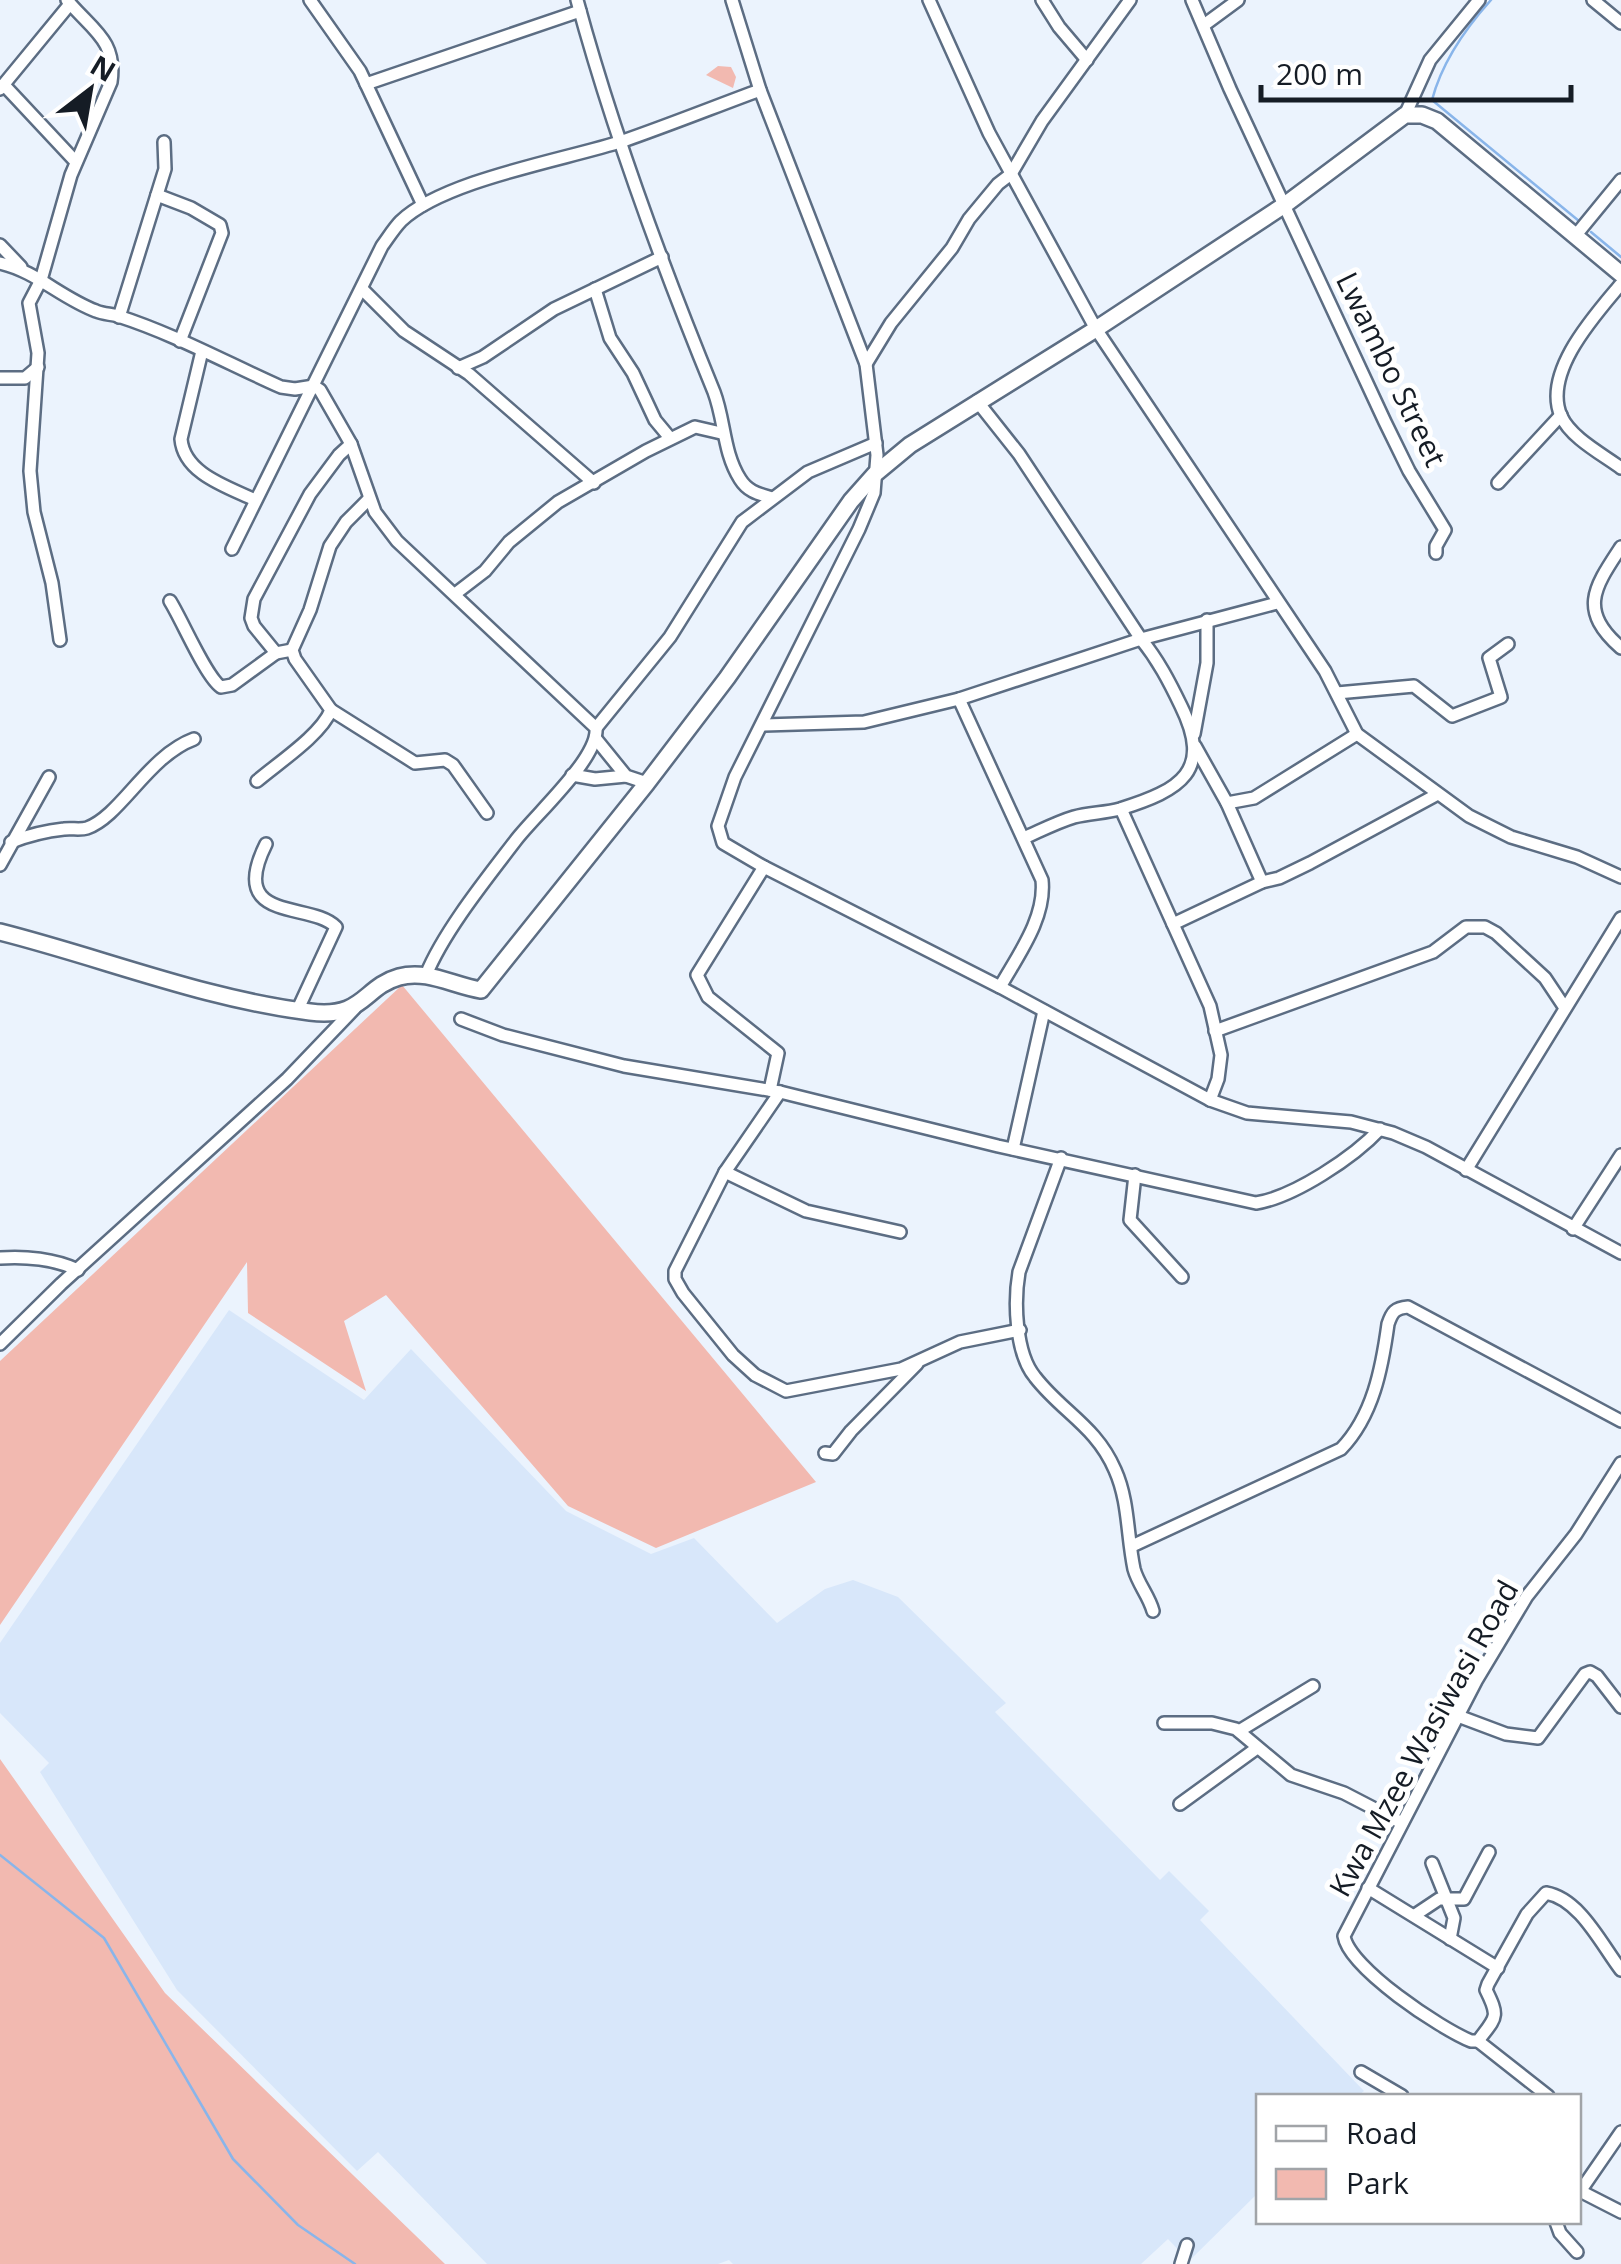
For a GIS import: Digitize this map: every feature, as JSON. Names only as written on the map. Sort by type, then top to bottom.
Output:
[{"type":"street","points":[[310,0],[366,84],[423,205]]},
{"type":"street","points":[[732,0],[760,90],[866,364],[876,474],[874,493],[859,529],[735,778],[718,826],[723,844],[1210,1100],[1246,1113],[1351,1122],[1380,1129],[1426,1147],[1621,1253]]},
{"type":"street","points":[[930,0],[1010,174],[1096,329],[1337,693],[1356,734],[1469,816],[1511,837],[1621,877]]},
{"type":"street","points":[[1042,0],[1059,28],[1087,60]]},
{"type":"street","points":[[866,364],[969,220],[1010,174],[1042,121],[1130,0]]},
{"type":"street","name":"Lwambo Street","points":[[1192,0],[1385,422],[1445,530],[1436,553]]},
{"type":"street","points":[[1204,26],[1238,0]]},
{"type":"street","points":[[0,1344],[287,1079],[358,1005],[398,977],[426,975],[477,990],[483,988],[647,783],[727,678],[851,501],[876,474],[910,445],[1286,204],[1404,116],[1430,60],[1479,0]]},
{"type":"street","points":[[1593,0],[1621,23]]},
{"type":"street","points":[[60,640],[52,583],[34,512],[30,471],[38,367],[29,303],[41,280],[76,162],[111,82],[113,55],[68,2],[2,87],[76,162]]},
{"type":"street","points":[[366,84],[578,6],[662,257],[716,398],[722,433],[737,475],[745,486],[772,498]]},
{"type":"street","points":[[232,549],[382,246],[399,222],[423,205],[540,163],[622,141],[760,90]]},
{"type":"street","points":[[1404,116],[1422,115],[1438,122],[1621,274]]},
{"type":"street","points":[[119,317],[165,169],[164,142]]},
{"type":"street","points":[[1576,235],[1621,180]]},
{"type":"street","points":[[158,195],[192,208],[220,225],[222,232],[180,341]]},
{"type":"street","points":[[0,244],[21,268]]},
{"type":"street","points":[[458,368],[554,310],[662,257]]},
{"type":"street","points":[[0,263],[21,268],[96,311],[180,341],[281,387],[314,386]]},
{"type":"street","points":[[1621,284],[1588,324],[1562,368],[1558,390],[1561,416],[1579,436],[1621,468]]},
{"type":"street","points":[[596,289],[610,338],[670,438]]},
{"type":"street","points":[[363,290],[404,331],[458,368],[535,430],[594,484]]},
{"type":"street","points":[[202,352],[181,439],[182,451],[205,476],[255,500]]},
{"type":"street","points":[[0,378],[26,378],[38,367]]},
{"type":"street","points":[[314,386],[328,400],[350,444],[369,499],[396,541],[596,733],[626,776]]},
{"type":"street","points":[[978,401],[1019,454],[1158,660],[1262,882]]},
{"type":"street","points":[[1498,483],[1561,416]]},
{"type":"street","points":[[455,594],[558,502],[695,427],[722,433]]},
{"type":"street","points":[[426,975],[497,866],[572,775],[596,733],[670,637],[742,522],[808,472],[876,442]]},
{"type":"street","points":[[276,653],[250,618],[254,599],[310,494],[350,444]]},
{"type":"street","points":[[369,499],[346,522],[330,546],[310,610],[292,650],[295,660],[331,710],[415,764],[445,760],[453,764],[487,813]]},
{"type":"street","points":[[1621,547],[1595,588],[1594,602],[1596,620],[1621,648]]},
{"type":"street","points":[[170,601],[206,670],[220,687],[232,685],[276,653],[292,650]]},
{"type":"street","points":[[764,725],[864,722],[959,699],[1141,639],[1277,603]]},
{"type":"street","points":[[1024,838],[1072,818],[1122,808],[1184,779],[1193,762],[1207,663],[1207,620]]},
{"type":"street","points":[[1337,693],[1414,686],[1452,716],[1502,697],[1490,658],[1508,644]]},
{"type":"street","points":[[959,699],[1042,880],[1044,896],[1033,927],[1000,987]]},
{"type":"street","points":[[257,781],[313,734],[331,710]]},
{"type":"street","points":[[1227,803],[1254,798],[1356,734]]},
{"type":"street","points":[[11,842],[32,834],[86,828],[120,800],[152,765],[180,744],[194,739]]},
{"type":"street","points":[[572,775],[595,779],[626,776],[647,783]]},
{"type":"street","points":[[0,865],[49,777]]},
{"type":"street","points":[[1173,924],[1310,863],[1436,795]]},
{"type":"street","points":[[1122,808],[1210,1006],[1221,1056],[1210,1100]]},
{"type":"street","points":[[266,844],[257,862],[257,882],[262,893],[280,909],[332,922],[336,927],[298,1009]]},
{"type":"street","points":[[764,867],[697,975],[708,997],[778,1053],[775,1091],[724,1172],[674,1276],[682,1293],[733,1355],[756,1375],[786,1391],[917,1364]]},
{"type":"street","points":[[1466,1170],[1621,918]]},
{"type":"street","points":[[1215,1031],[1433,952],[1466,927],[1486,927],[1496,933],[1545,978],[1564,1008]]},
{"type":"street","points":[[0,932],[227,997],[327,1012],[358,1005]]},
{"type":"street","points":[[1014,1149],[1044,1011]]},
{"type":"street","points":[[461,1019],[504,1035],[624,1066],[775,1091],[1014,1149],[1262,1202],[1302,1184],[1364,1146],[1380,1129]]},
{"type":"street","points":[[1574,1229],[1621,1156]]},
{"type":"street","points":[[1061,1158],[1019,1272],[1016,1287],[1020,1330],[1032,1374],[1095,1435],[1114,1468],[1121,1484],[1134,1568],[1153,1611]]},
{"type":"street","points":[[724,1172],[806,1211],[900,1232]]},
{"type":"street","points":[[1135,1175],[1130,1220],[1182,1277]]},
{"type":"street","points":[[0,1258],[24,1257],[78,1270]]},
{"type":"street","points":[[1132,1546],[1341,1449],[1355,1433],[1370,1403],[1388,1324],[1392,1312],[1399,1307],[1408,1307],[1621,1420]]},
{"type":"street","points":[[826,1453],[834,1454],[851,1431],[917,1364],[938,1350],[1020,1330]]},
{"type":"street","name":"Kwa Mzee Wasiwasi Road","points":[[1478,2041],[1450,2032],[1416,2011],[1351,1953],[1344,1942],[1458,1716],[1527,1596],[1576,1534],[1621,1463]]},
{"type":"street","points":[[1458,1716],[1506,1734],[1538,1738],[1590,1672],[1621,1707]]},
{"type":"street","points":[[1239,1730],[1313,1686]]},
{"type":"street","points":[[1164,1723],[1212,1723],[1239,1730],[1291,1775],[1344,1793],[1402,1823]]},
{"type":"street","points":[[1180,1804],[1257,1748]]},
{"type":"street","points":[[1415,1915],[1436,1901],[1465,1898],[1489,1852]]},
{"type":"street","points":[[1432,1863],[1454,1918],[1450,1939]]},
{"type":"street","points":[[1368,1888],[1498,1968]]},
{"type":"street","points":[[1545,2094],[1478,2041],[1497,2012],[1486,1990],[1527,1914],[1539,1898],[1549,1893],[1576,1910],[1621,1970]]},
{"type":"street","points":[[1361,2072],[1399,2094]]},
{"type":"street","points":[[1581,2189],[1621,2132]]},
{"type":"street","points":[[1581,2191],[1621,2212]]},
{"type":"street","points":[[1557,2224],[1576,2252]]},
{"type":"street","points":[[1181,2264],[1187,2245]]},
{"type":"shaded area","points":[[229,1310],[364,1400],[411,1349],[566,1511],[651,1554],[694,1538],[777,1623],[825,1589],[853,1580],[898,1597],[1006,1703],[995,1712],[1160,1880],[1169,1871],[1209,1911],[1200,1920],[1364,2091],[1256,2094],[1256,2195],[1189,2261],[1168,2239],[1141,2264],[733,2264],[729,2260],[718,2264],[487,2264],[378,2152],[357,2171],[177,1990],[40,1772],[49,1763],[0,1713],[0,1643]]},
{"type":"green space","points":[[718,66],[731,67],[736,77],[733,88],[706,75]]},
{"type":"green space","points":[[402,985],[816,1482],[656,1548],[568,1506],[386,1295],[344,1321],[366,1391],[248,1313],[247,1262],[0,1625],[0,1361]]},
{"type":"green space","points":[[0,1759],[165,1993],[445,2264],[0,2264]]},
{"type":"waterway","points":[[1491,0],[1456,47],[1432,100],[1579,221]]},
{"type":"waterway","points":[[1591,232],[1621,257]]},
{"type":"waterway","points":[[0,1855],[104,1938],[233,2159],[298,2225],[355,2264]]}]
